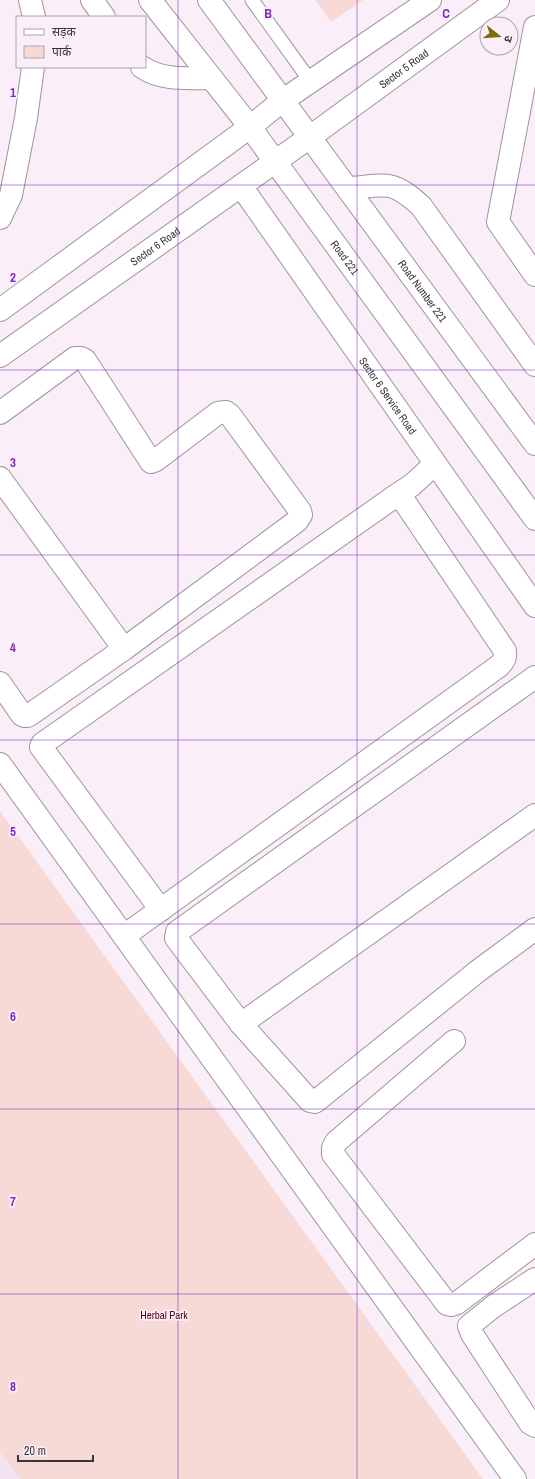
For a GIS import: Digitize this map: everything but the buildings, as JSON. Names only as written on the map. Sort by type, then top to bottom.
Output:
[{"type":"street","points":[[30,0],[34,16]]},
{"type":"street","points":[[92,0],[103,16]]},
{"type":"street","name":"Road 221","points":[[150,0],[250,127],[535,519]]},
{"type":"street","points":[[209,0],[282,101]]},
{"type":"street","points":[[0,310],[250,127],[282,101],[430,0]]},
{"type":"street","name":"Sector 5 Road","points":[[310,137],[498,0]]},
{"type":"street","points":[[535,27],[498,222],[535,275]]},
{"type":"street","points":[[0,218],[11,195],[26,118],[33,68]]},
{"type":"street","points":[[144,68],[151,73],[170,78],[211,78]]},
{"type":"street","name":"Road Number 221","points":[[282,101],[348,188],[535,444]]},
{"type":"street","name":"Sector 6 Road","points":[[0,356],[310,137]]},
{"type":"street","name":"Sector 6 Service Road","points":[[241,186],[535,606]]},
{"type":"street","points":[[348,188],[389,186],[399,189],[421,206],[535,365]]},
{"type":"street","points":[[0,413],[75,358],[81,358],[85,360],[151,462],[154,462],[218,413],[226,412],[230,415],[300,511],[297,521],[124,649],[28,716],[22,715],[0,683]]},
{"type":"street","points":[[161,910],[41,747],[42,744],[412,485],[435,464]]},
{"type":"street","points":[[0,478],[124,649]]},
{"type":"street","points":[[124,936],[504,661],[506,656],[505,651],[404,501],[394,497]]},
{"type":"street","points":[[535,677],[177,932],[176,938],[241,1024],[310,1101],[315,1102],[478,971],[535,929]]},
{"type":"street","points":[[0,764],[515,1479]]},
{"type":"street","points":[[241,1024],[535,815]]},
{"type":"street","points":[[454,1041],[336,1142],[332,1148],[333,1154],[447,1304],[451,1305],[457,1303],[535,1244]]},
{"type":"street","points":[[535,1278],[494,1306],[469,1326],[472,1334],[530,1423],[535,1426]]},
{"type":"lane","points":[[252,0],[311,82]]},
{"type":"shaded area","points":[[0,1452],[20,1479],[0,1479]]},
{"type":"green space","points":[[315,0],[363,0],[331,22]]},
{"type":"green space","name":"Herbal Park","points":[[0,811],[483,1479],[20,1479],[0,1452]]}]
